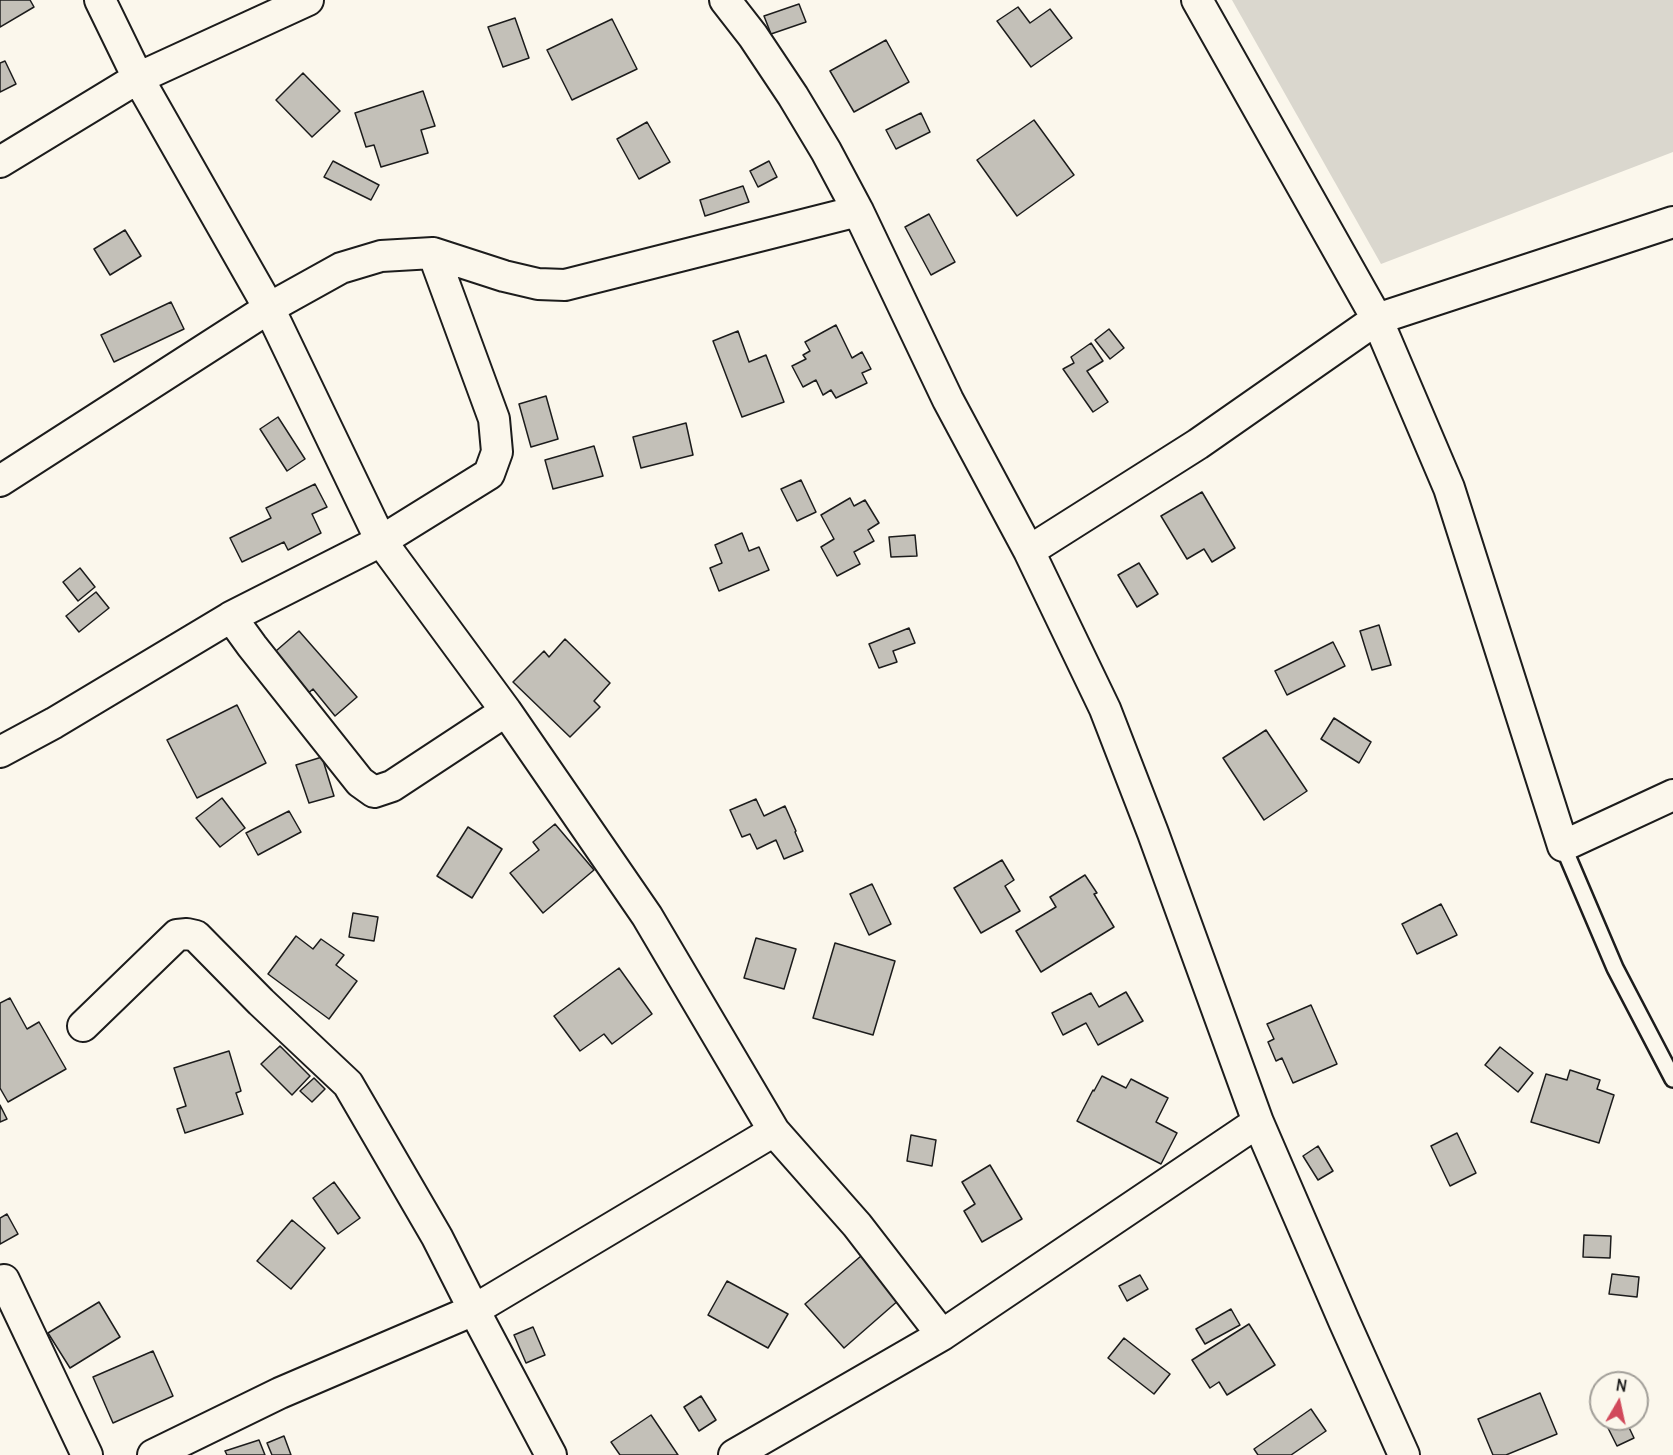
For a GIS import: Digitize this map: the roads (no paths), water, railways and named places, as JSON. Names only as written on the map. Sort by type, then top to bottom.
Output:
[{"type":"street","points":[[100,0],[138,78],[269,308],[381,541],[506,711],[647,916],[774,1131],[857,1225],[942,1335]]},
{"type":"street","points":[[0,162],[138,78],[308,0]]},
{"type":"street","points":[[725,0],[753,36],[826,151],[858,211],[948,399],[1029,550],[1105,709],[1153,832],[1258,1122],[1404,1455]]},
{"type":"street","points":[[1197,0],[1377,319],[1449,488],[1563,846],[1673,795]]},
{"type":"street","points":[[0,481],[269,308],[341,268],[381,256],[433,252],[504,276],[538,284],[565,285],[858,211]]},
{"type":"street","points":[[1029,550],[1198,444],[1377,319],[1673,222]]},
{"type":"street","points":[[0,752],[54,723],[231,616],[381,541],[489,474],[497,452],[494,419],[433,252]]},
{"type":"street","points":[[231,616],[252,646],[360,782],[375,792],[392,786],[506,711]]},
{"type":"street","points":[[83,1026],[177,935],[196,936],[261,1002],[348,1084],[437,1237],[551,1455]]},
{"type":"street","points":[[734,1455],[942,1335],[1258,1122]]},
{"type":"street","points":[[153,1455],[280,1394],[474,1310],[774,1131]]},
{"type":"street","points":[[4,1280],[87,1455]]},
{"type":"lane","points":[[1563,846],[1615,968],[1673,1080]]}]
